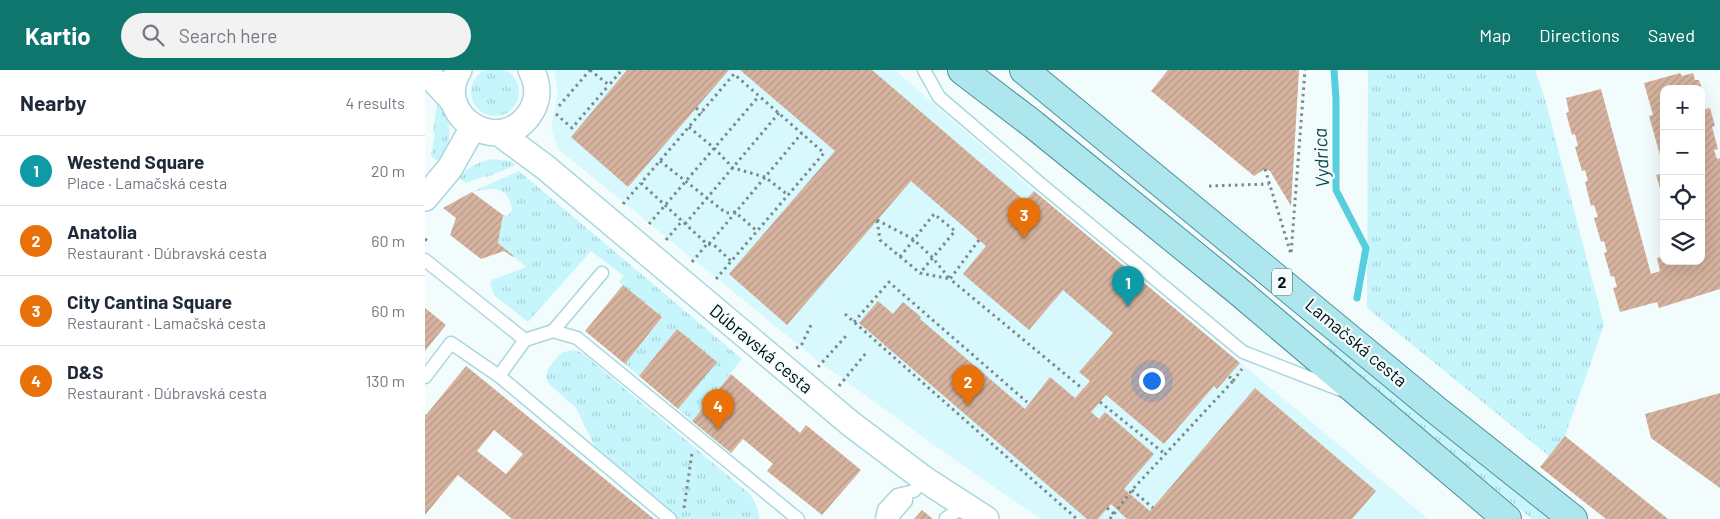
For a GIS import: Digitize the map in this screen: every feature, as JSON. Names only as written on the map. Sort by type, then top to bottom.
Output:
[{"type":"main road","name":"Lamačská cesta","points":[[962,70],[1237,290],[1507,519]]},
{"type":"main road","name":"Lamačská cesta","points":[[1024,70],[1436,410],[1573,519]]},
{"type":"street","points":[[459,70],[453,88],[454,102],[458,112],[473,127],[485,132],[499,133],[510,130],[539,113]]},
{"type":"street","points":[[531,70],[535,77],[538,91],[535,105],[539,113],[545,167]]},
{"type":"street","points":[[425,71],[454,102]]},
{"type":"street","points":[[425,198],[450,168],[473,127]]},
{"type":"street","name":"Dúbravská cesta","points":[[499,133],[545,167],[851,424],[915,487],[958,514],[986,519]]},
{"type":"lane","points":[[924,70],[939,97],[1243,352],[1367,400]]},
{"type":"lane","points":[[425,260],[525,340]]},
{"type":"lane","points":[[499,376],[525,340],[553,331],[602,273]]},
{"type":"lane","points":[[553,331],[577,338],[765,493],[782,514],[798,519]]},
{"type":"lane","points":[[425,377],[451,343],[499,376],[669,519]]},
{"type":"lane","points":[[882,519],[884,509],[897,495],[915,487]]},
{"type":"lane","points":[[886,519],[893,516],[915,487]]},
{"type":"path","points":[[558,107],[590,70],[609,85]]},
{"type":"path","points":[[539,113],[572,128],[622,70]]},
{"type":"path","points":[[1265,169],[1291,254],[1305,70]]},
{"type":"path","points":[[619,208],[734,74],[824,153],[711,285]]},
{"type":"path","points":[[645,230],[759,96]]},
{"type":"path","points":[[696,108],[702,113]]},
{"type":"path","points":[[663,245],[708,197],[779,113]]},
{"type":"path","points":[[689,127],[714,148],[733,168],[765,177],[788,195]]},
{"type":"path","points":[[689,266],[802,134]]},
{"type":"path","points":[[661,160],[727,213],[735,212],[757,231]]},
{"type":"path","points":[[815,164],[820,169]]},
{"type":"path","points":[[641,183],[708,244],[714,245],[731,261]]},
{"type":"path","points":[[1209,186],[1269,184]]},
{"type":"path","points":[[900,257],[934,214],[955,231],[920,273]]},
{"type":"path","points":[[950,278],[920,273],[880,240],[877,220],[913,239],[933,257],[950,278],[1083,389]]},
{"type":"path","points":[[950,278],[979,240]]},
{"type":"path","points":[[854,322],[889,282],[1027,402]]},
{"type":"path","points":[[845,314],[1077,519]]},
{"type":"path","points":[[794,348],[801,346],[811,325]]},
{"type":"path","points":[[817,375],[818,366],[846,336]]},
{"type":"path","points":[[835,390],[867,354]]},
{"type":"path","points":[[1109,519],[1132,490],[1233,381],[1229,376]]},
{"type":"path","points":[[1100,402],[1165,454]]},
{"type":"path","points":[[684,510],[693,446]]},
{"type":"path","points":[[1132,490],[1153,508]]},
{"type":"path","points":[[1107,508],[1114,514]]},
{"type":"shaded area","points":[[554,70],[895,70],[1034,191],[1428,519],[1041,519],[955,460],[822,364],[558,149],[551,128],[558,92]]},
{"type":"green space","points":[[495,68],[504,70],[512,75],[517,83],[519,92],[517,101],[512,109],[504,114],[495,116],[486,114],[478,109],[473,101],[471,92],[473,83],[478,75],[486,70]]},
{"type":"green space","points":[[1368,70],[1535,70],[1545,99],[1604,325],[1565,436],[1549,456],[1367,308]]},
{"type":"green space","points":[[438,97],[446,114],[449,130],[447,145],[439,162],[431,156]]},
{"type":"green space","points":[[491,159],[510,161],[516,165],[466,183],[458,177],[473,166]]},
{"type":"green space","points":[[519,171],[742,359],[692,421],[678,409],[716,362],[677,330],[639,376],[625,364],[662,317],[619,282],[624,276],[591,251],[528,322],[494,295],[490,283],[492,280],[526,267],[498,243],[503,215],[508,216],[512,210],[507,196],[503,192],[492,189],[472,192]]},
{"type":"green space","points":[[1331,340],[1549,519],[1532,519],[1427,433],[1326,347]]},
{"type":"green space","points":[[573,350],[586,356],[751,495],[758,509],[759,519],[678,519],[596,449],[576,408],[549,384],[546,377],[548,369],[558,356]]},
{"type":"building","points":[[627,70],[729,70],[628,187],[571,137]]},
{"type":"building","points":[[740,70],[872,70],[1025,201],[1034,191],[1240,363],[1217,389],[1214,386],[1164,444],[1106,395],[1091,412],[1099,419],[1105,412],[1154,454],[1124,489],[1150,511],[1255,388],[1376,491],[1352,519],[1127,519],[1111,504],[1098,519],[1087,519],[859,323],[878,301],[893,314],[903,302],[921,317],[920,319],[1025,409],[1050,377],[1075,398],[1090,381],[1079,372],[1113,333],[1063,290],[1029,330],[963,274],[986,246],[911,181],[787,325],[729,274],[835,151]]},
{"type":"building","points":[[1168,70],[1299,70],[1291,206],[1270,171],[1265,169],[1254,176],[1151,91]]},
{"type":"building","points":[[1680,73],[1682,76],[1693,73],[1695,80],[1699,80],[1701,85],[1660,85],[1660,155],[1649,116],[1653,115],[1644,83]]},
{"type":"building","points":[[1601,89],[1651,274],[1660,271],[1657,258],[1660,257],[1660,265],[1705,265],[1705,109],[1710,108],[1715,126],[1712,127],[1718,149],[1714,150],[1717,159],[1720,158],[1720,289],[1659,308],[1657,302],[1620,312],[1613,288],[1617,287],[1614,276],[1611,277],[1604,253],[1607,252],[1604,241],[1601,242],[1594,218],[1598,217],[1594,205],[1591,206],[1585,182],[1588,181],[1585,170],[1582,171],[1575,147],[1578,146],[1575,134],[1572,135],[1566,113],[1569,112],[1566,98]]},
{"type":"building","points":[[1660,174],[1660,188],[1656,175]]},
{"type":"building","points":[[472,192],[503,215],[498,243],[513,257],[504,251],[481,259],[450,235],[456,218],[443,208]]},
{"type":"building","points":[[623,285],[662,317],[625,364],[585,331]]},
{"type":"building","points":[[425,308],[446,325],[425,351]]},
{"type":"building","points":[[677,329],[717,362],[678,409],[639,376]]},
{"type":"building","points":[[466,366],[654,519],[512,519],[458,475],[425,515],[426,415]],"holes":[[[494,430],[523,454],[506,474],[477,451]]]},
{"type":"building","points":[[731,374],[800,433],[806,425],[861,470],[822,515],[767,471],[773,464],[743,439],[731,453],[692,421]]},
{"type":"building","points":[[1720,393],[1720,488],[1651,438],[1645,414]]},
{"type":"building","points":[[1565,436],[1668,519],[1606,519],[1540,467]]},
{"type":"building","points":[[922,510],[933,519],[914,519]]},
{"type":"waterway","name":"Vydrica","points":[[1334,70],[1336,99],[1336,190],[1366,248],[1357,298]]},
{"type":"place","name":"City Cantina Square","points":[[1024,239]]},
{"type":"place","name":"Westend Square","points":[[1128,307]]},
{"type":"place","name":"Anatolia","points":[[968,406]]},
{"type":"place","name":"D&S","points":[[718,430]]}]
